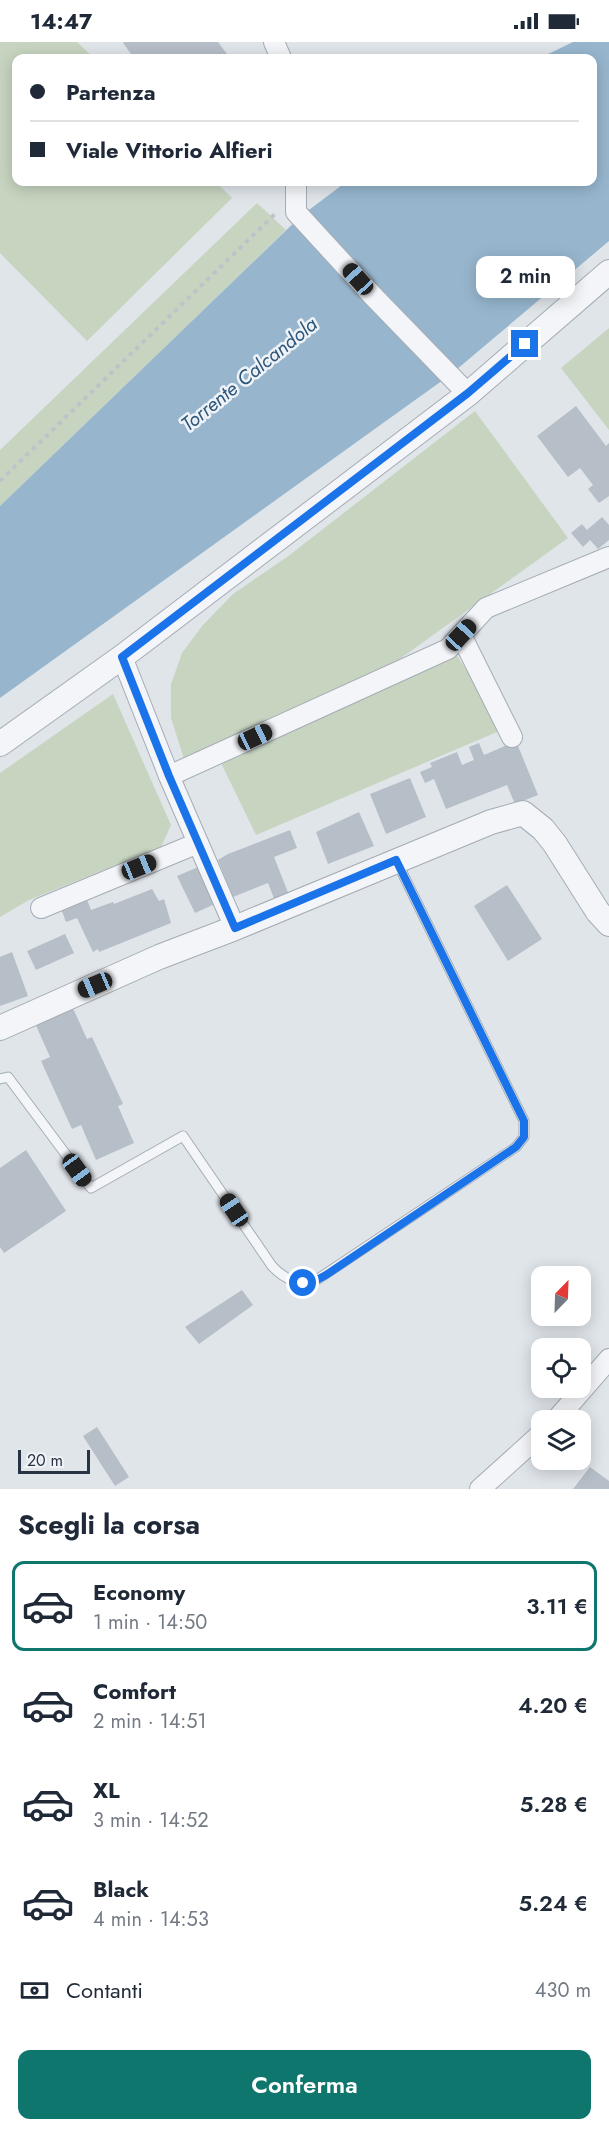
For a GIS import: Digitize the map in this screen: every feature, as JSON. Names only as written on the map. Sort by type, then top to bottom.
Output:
[{"type":"street","points":[[296,186],[296,212],[373,296],[468,393]]},
{"type":"street","points":[[0,744],[122,657],[468,393],[609,272]]},
{"type":"street","points":[[169,776],[448,649],[486,608],[609,557]]},
{"type":"street","points":[[461,635],[512,737]]},
{"type":"street","points":[[122,657],[169,776],[235,928]]},
{"type":"street","points":[[0,1028],[159,957],[491,822],[523,813],[543,829],[555,844],[608,925]]},
{"type":"street","points":[[41,908],[198,843]]},
{"type":"street","points":[[565,1410],[609,1359]]},
{"type":"street","points":[[480,1489],[531,1443]]},
{"type":"lane","points":[[0,1078],[8,1077],[90,1188],[183,1136],[280,1275],[291,1281],[303,1283],[315,1281],[516,1147],[524,1137],[524,1121],[396,860]]},
{"type":"path","points":[[0,481],[284,206],[296,212]]},
{"type":"green space","points":[[0,42],[77,42],[90,54],[12,54],[12,186],[220,186],[232,198],[87,341],[0,253]]},
{"type":"green space","points":[[257,203],[286,230],[0,506],[0,450]]},
{"type":"green space","points":[[609,328],[609,430],[561,368]]},
{"type":"green space","points":[[475,411],[568,538],[379,674],[184,759],[171,718],[171,684],[182,653],[202,626],[233,594],[287,557]]},
{"type":"green space","points":[[456,654],[504,729],[256,835],[220,761]]},
{"type":"green space","points":[[113,694],[171,825],[161,847],[29,900],[0,917],[0,773]]},
{"type":"water","name":"Torrente Calcandola","points":[[573,42],[609,42],[609,241],[450,375],[0,698],[0,506],[301,216],[341,186],[597,186],[597,54],[548,54]]},
{"type":"building","points":[[218,42],[227,54],[131,54],[123,43]]},
{"type":"building","points":[[576,406],[606,446],[609,443],[609,496],[599,503],[588,489],[593,485],[580,468],[568,477],[537,436]]},
{"type":"building","points":[[602,517],[609,525],[609,540],[598,549],[590,540],[583,547],[571,533],[582,524],[587,530]]},
{"type":"building","points":[[516,741],[538,795],[515,804],[507,785],[446,809],[434,779],[425,783],[420,772],[432,767],[430,763],[457,752],[462,765],[474,760],[469,747],[479,743],[484,755]]},
{"type":"building","points":[[410,778],[426,817],[386,834],[370,794]]},
{"type":"building","points":[[359,812],[374,846],[328,864],[316,832]]},
{"type":"building","points":[[290,830],[297,848],[274,857],[289,895],[275,901],[268,883],[233,897],[218,860]]},
{"type":"building","points":[[203,865],[215,904],[195,913],[177,876]]},
{"type":"building","points":[[507,885],[542,939],[508,961],[474,906]]},
{"type":"building","points":[[152,889],[159,901],[164,899],[171,923],[99,952],[98,949],[93,952],[77,918],[66,922],[60,906],[86,897],[91,910],[113,902],[114,904]]},
{"type":"building","points":[[65,934],[74,953],[36,970],[27,951]]},
{"type":"building","points":[[12,952],[28,996],[0,1006],[0,957]]},
{"type":"building","points":[[71,1004],[87,1039],[92,1037],[123,1104],[118,1106],[134,1143],[96,1160],[81,1125],[72,1129],[41,1061],[50,1057],[34,1021]]},
{"type":"building","points":[[26,1150],[66,1211],[4,1253],[0,1247],[0,1168]]},
{"type":"building","points":[[242,1290],[253,1305],[199,1344],[185,1327]]},
{"type":"building","points":[[97,1427],[129,1477],[115,1486],[83,1436]]},
{"type":"building","points":[[591,1468],[609,1481],[609,1489],[573,1489]]},
{"type":"route","points":[[303,1283],[315,1281],[326,1275],[516,1147],[524,1137],[524,1121],[396,860],[235,928],[169,776],[122,657],[468,393],[525,344]]}]
